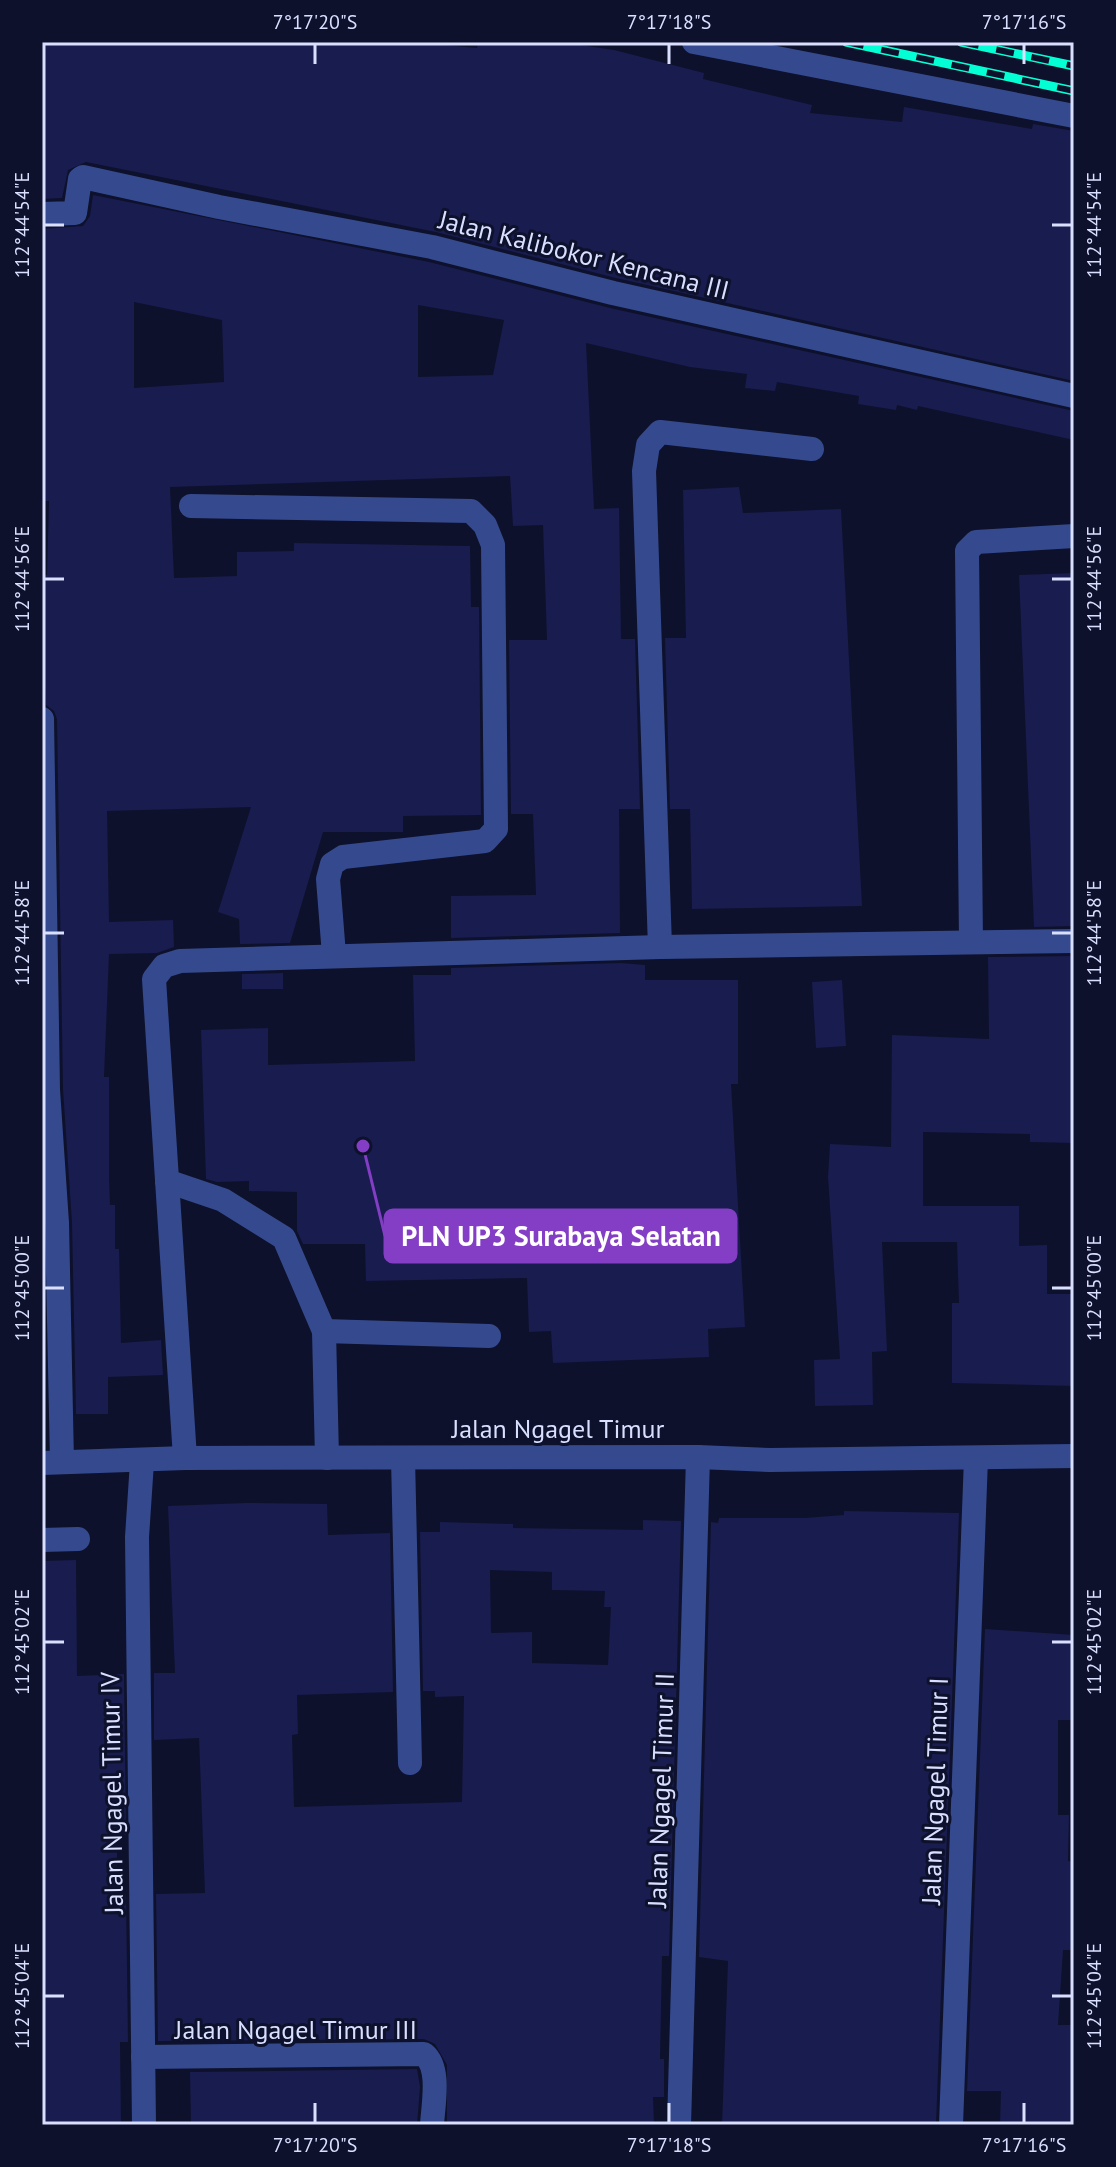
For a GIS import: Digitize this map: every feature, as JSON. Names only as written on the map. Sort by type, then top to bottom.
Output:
[{"type":"street","points":[[694,42],[1074,116]]},
{"type":"street","name":"Jalan Kalibokor Kencana III","points":[[42,214],[75,213],[80,179],[432,247],[613,293],[1074,396]]},
{"type":"street","points":[[660,947],[644,471],[648,445],[660,432],[812,449]]},
{"type":"street","points":[[191,506],[471,511],[485,525],[493,545],[496,829],[485,841],[343,857],[332,864],[328,879],[334,955]]},
{"type":"street","points":[[971,942],[967,551],[976,542],[1074,536]]},
{"type":"street","points":[[42,719],[48,1090],[57,1223],[52,1462]]},
{"type":"street","points":[[185,1458],[154,979],[164,966],[180,961],[334,955],[1074,941]]},
{"type":"street","points":[[167,1181],[223,1200],[284,1238],[324,1331],[327,1458]]},
{"type":"street","points":[[324,1331],[489,1336]]},
{"type":"street","name":"Jalan Ngagel Timur","points":[[52,1462],[142,1462],[185,1458],[698,1457],[770,1460],[1074,1456]]},
{"type":"street","name":"Jalan Ngagel Timur II","points":[[679,2125],[698,1457]]},
{"type":"street","points":[[403,1458],[410,1763]]},
{"type":"street","name":"Jalan Ngagel Timur I","points":[[951,2125],[976,1458]]},
{"type":"street","name":"Jalan Ngagel Timur IV","points":[[142,1462],[137,1537],[144,2125]]},
{"type":"street","points":[[42,1540],[78,1539]]},
{"type":"street","name":"Jalan Ngagel Timur III","points":[[143,2057],[424,2054],[431,2060],[433,2070],[432,2125]]},
{"type":"building","points":[[42,42],[411,42],[477,48],[478,42],[560,42],[614,50],[704,73],[703,79],[812,105],[810,113],[902,122],[904,107],[1032,129],[1033,124],[1074,131],[1074,381],[616,278],[436,232],[86,162],[68,170],[62,198],[42,199]]},
{"type":"building","points":[[93,195],[429,262],[610,308],[1074,411],[1074,440],[918,406],[917,410],[897,405],[896,410],[858,404],[859,396],[777,382],[775,391],[745,388],[747,374],[690,367],[586,343],[594,509],[619,508],[621,639],[635,639],[640,809],[619,809],[620,933],[451,938],[451,896],[536,895],[533,814],[511,814],[509,640],[547,640],[543,525],[513,526],[510,476],[170,487],[174,578],[237,576],[237,552],[294,551],[294,543],[470,546],[471,607],[479,607],[481,815],[403,816],[403,832],[323,832],[290,943],[240,944],[239,919],[218,912],[251,807],[107,811],[109,922],[173,920],[174,947],[157,953],[109,954],[104,1077],[109,1077],[110,1205],[115,1205],[115,1249],[119,1249],[121,1343],[161,1340],[163,1375],[108,1377],[108,1414],[76,1414],[72,1223],[63,1089],[57,719],[54,711],[46,705],[45,686],[42,686],[43,575],[47,575],[49,501],[43,501],[42,471],[42,229],[83,226],[90,216]],"holes":[[[134,302],[222,320],[224,382],[134,388]],[[418,305],[504,320],[493,375],[418,377]]]},
{"type":"building","points":[[739,487],[743,513],[841,509],[862,906],[692,909],[690,809],[670,809],[665,638],[686,638],[683,490]]},
{"type":"building","points":[[1074,573],[1074,926],[1034,927],[1019,575]]},
{"type":"building","points":[[1074,956],[1074,1143],[1030,1142],[1030,1134],[923,1132],[923,1206],[1019,1206],[1019,1246],[1047,1245],[1047,1294],[1074,1294],[1074,1386],[952,1383],[952,1303],[959,1303],[957,1242],[882,1242],[887,1351],[872,1352],[873,1405],[815,1406],[814,1360],[840,1359],[828,1177],[830,1144],[891,1147],[892,1035],[989,1039],[988,957]]},
{"type":"building","points":[[645,965],[645,980],[738,980],[738,1084],[731,1084],[745,1327],[708,1329],[709,1357],[553,1363],[551,1331],[529,1332],[527,1278],[366,1281],[365,1244],[303,1244],[297,1231],[297,1192],[249,1191],[249,1181],[217,1182],[206,1179],[201,1030],[268,1028],[268,1065],[415,1061],[413,975],[451,975],[451,968]]},
{"type":"building","points":[[283,973],[283,989],[242,989],[242,974]]},
{"type":"building","points":[[842,980],[846,1046],[816,1048],[812,982]]},
{"type":"building","points":[[327,1504],[328,1535],[390,1533],[393,1692],[297,1695],[298,1734],[292,1735],[294,1807],[462,1802],[464,1696],[435,1697],[435,1691],[423,1691],[420,1532],[440,1532],[440,1522],[513,1524],[513,1528],[643,1530],[643,1520],[681,1521],[669,1956],[662,1956],[660,2059],[664,2059],[664,2097],[653,2097],[654,2125],[447,2125],[447,2065],[435,2044],[424,2039],[158,2041],[156,1894],[205,1893],[199,1738],[154,1740],[154,1673],[175,1673],[168,1506]],"holes":[[[490,1570],[552,1572],[552,1590],[605,1591],[604,1607],[611,1607],[608,1665],[532,1663],[532,1632],[491,1633]]]},
{"type":"building","points":[[844,1511],[959,1513],[936,2125],[722,2125],[728,1961],[699,1957],[711,1522],[718,1523],[719,1518],[844,1515]]},
{"type":"building","points":[[76,1560],[77,1676],[124,1674],[126,1835],[117,1835],[117,1894],[126,1894],[128,2042],[120,2042],[121,2125],[42,2125],[42,1561]]},
{"type":"building","points":[[985,1629],[1074,1635],[1072,1720],[1058,1720],[1058,1815],[1069,1815],[1068,1861],[1074,1862],[1074,1950],[1063,1950],[1058,2025],[1074,2025],[1074,2125],[1000,2125],[1001,2091],[967,2091]]},
{"type":"building","points":[[417,2069],[420,2087],[417,2125],[191,2125],[190,2072]]},
{"type":"railway","points":[[846,42],[1074,91]]},
{"type":"railway","points":[[961,42],[1074,66]]},
{"type":"place","name":"PLN UP3 Surabaya Selatan","points":[[363,1146]]}]
